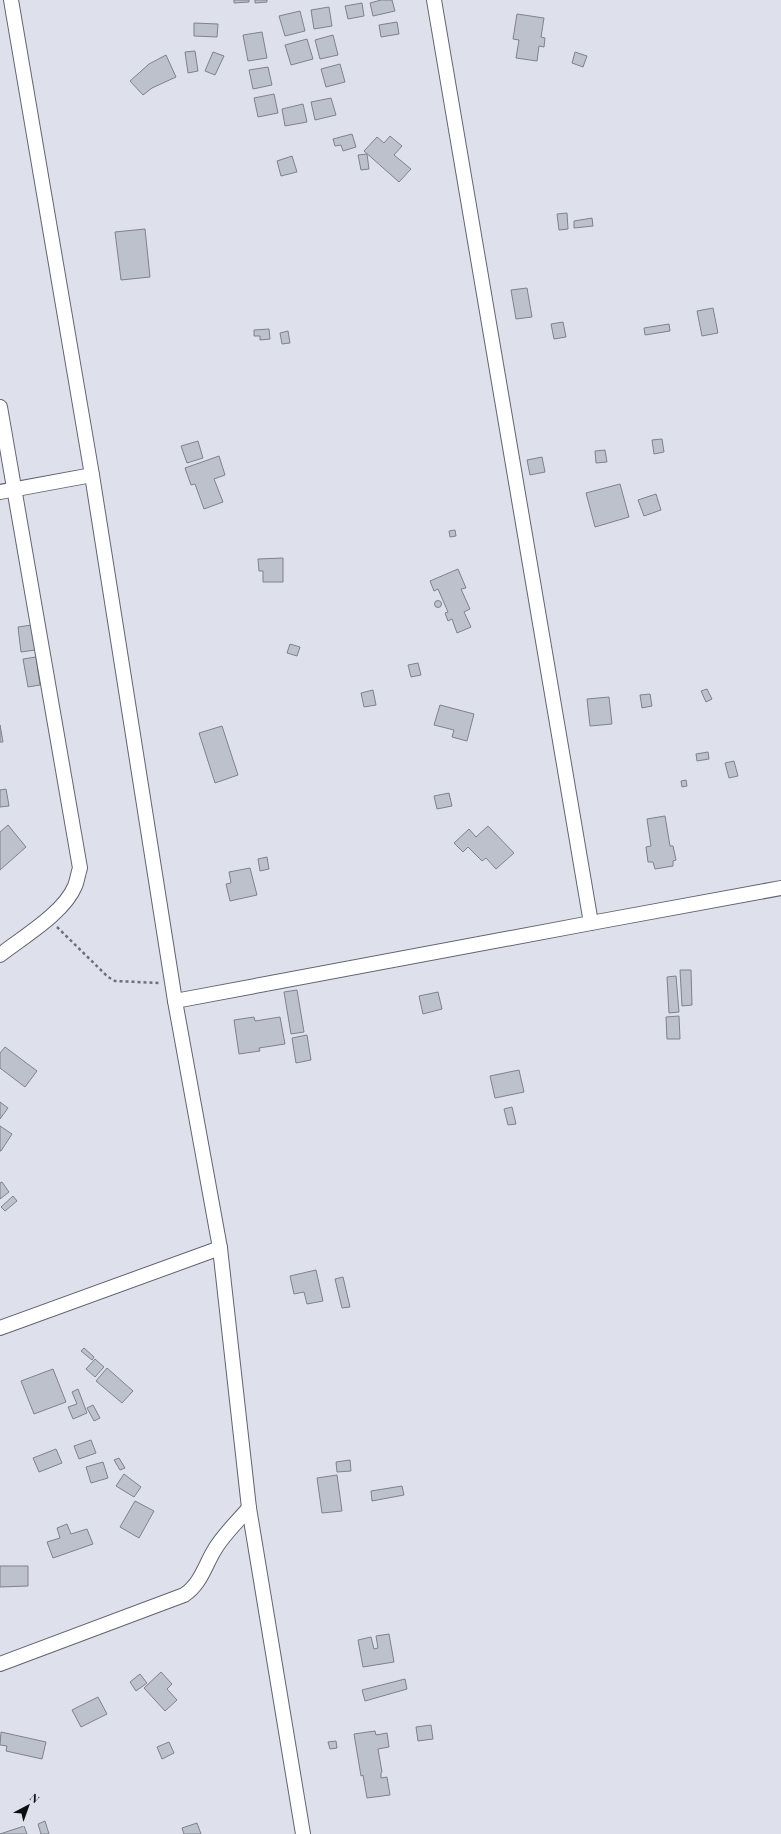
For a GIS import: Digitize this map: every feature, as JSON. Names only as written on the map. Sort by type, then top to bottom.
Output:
[{"type":"street","points":[[10,0],[92,475],[172,984],[220,1248],[249,1508],[303,1834]]},
{"type":"street","points":[[434,0],[591,923]]},
{"type":"street","points":[[0,407],[7,491],[80,868],[75,886],[65,902],[48,918],[0,955]]},
{"type":"street","points":[[7,491],[92,475]]},
{"type":"street","points":[[175,1001],[781,888]]},
{"type":"street","points":[[0,1328],[220,1248]]},
{"type":"street","points":[[0,1664],[184,1595],[191,1591],[205,1571],[215,1548],[249,1508]]},
{"type":"path","points":[[48,918],[108,977],[114,980],[172,984]]},
{"type":"building","points":[[234,0],[249,0],[249,2],[234,3]]},
{"type":"building","points":[[255,0],[267,0],[267,2],[255,3]]},
{"type":"building","points":[[381,0],[392,0],[395,11],[373,16],[370,3]]},
{"type":"building","points":[[362,3],[364,16],[348,19],[345,6]]},
{"type":"building","points":[[329,7],[332,26],[314,29],[311,10]]},
{"type":"building","points":[[300,11],[305,31],[285,36],[279,16]]},
{"type":"building","points":[[517,14],[544,18],[541,37],[545,38],[544,47],[539,46],[537,61],[516,58],[519,40],[513,39]]},
{"type":"building","points":[[397,22],[399,34],[381,37],[379,25]]},
{"type":"building","points":[[194,23],[218,24],[217,37],[194,36]]},
{"type":"building","points":[[262,32],[267,58],[248,61],[243,35]]},
{"type":"building","points":[[333,35],[338,55],[320,59],[315,40]]},
{"type":"building","points":[[307,39],[313,59],[291,65],[285,45]]},
{"type":"building","points":[[195,51],[198,71],[188,73],[185,52]]},
{"type":"building","points":[[213,52],[224,56],[215,75],[205,71]]},
{"type":"building","points":[[575,52],[587,56],[583,67],[572,63]]},
{"type":"building","points":[[166,55],[176,77],[152,88],[143,95],[130,81],[149,64]]},
{"type":"building","points":[[340,64],[345,82],[326,87],[321,69]]},
{"type":"building","points":[[268,67],[272,85],[253,89],[249,70]]},
{"type":"building","points":[[274,94],[278,113],[258,117],[254,98]]},
{"type":"building","points":[[331,98],[336,115],[315,120],[311,102]]},
{"type":"building","points":[[303,104],[307,122],[285,126],[282,109]]},
{"type":"building","points":[[352,134],[356,147],[343,151],[341,145],[335,146],[333,139]]},
{"type":"building","points":[[390,136],[402,146],[394,155],[411,169],[399,182],[364,151],[377,137],[384,143]]},
{"type":"building","points":[[367,154],[369,169],[361,170],[358,155]]},
{"type":"building","points":[[292,156],[297,172],[281,176],[277,161]]},
{"type":"building","points":[[567,213],[568,229],[559,230],[557,214]]},
{"type":"building","points":[[592,218],[593,226],[574,228],[574,221]]},
{"type":"building","points":[[145,229],[150,277],[121,280],[115,232]]},
{"type":"building","points":[[527,288],[532,317],[516,319],[511,290]]},
{"type":"building","points":[[713,308],[718,333],[702,336],[697,311]]},
{"type":"building","points":[[563,322],[566,337],[554,339],[551,324]]},
{"type":"building","points":[[669,324],[670,331],[645,335],[644,328]]},
{"type":"building","points":[[269,329],[270,339],[260,340],[260,336],[254,336],[254,330]]},
{"type":"building","points":[[288,331],[290,343],[282,344],[280,333]]},
{"type":"building","points":[[662,439],[664,452],[654,454],[652,440]]},
{"type":"building","points":[[198,441],[203,458],[187,463],[181,446]]},
{"type":"building","points":[[605,450],[607,462],[596,463],[595,451]]},
{"type":"building","points":[[219,456],[225,475],[214,479],[223,502],[204,509],[195,484],[191,485],[185,468]]},
{"type":"building","points":[[542,457],[545,472],[530,475],[527,460]]},
{"type":"building","points":[[620,484],[629,517],[595,527],[586,493]]},
{"type":"building","points":[[656,494],[661,510],[644,516],[638,500]]},
{"type":"building","points":[[455,530],[456,536],[450,537],[449,531]]},
{"type":"building","points":[[283,558],[283,582],[263,582],[263,571],[259,571],[258,559]]},
{"type":"building","points":[[458,569],[466,588],[461,589],[470,609],[464,612],[471,627],[457,633],[452,619],[448,621],[445,613],[448,612],[438,589],[434,591],[430,581]]},
{"type":"building","points":[[438,600],[441,601],[441,607],[438,608],[435,607],[434,604],[435,601]]},
{"type":"building","points":[[32,625],[35,650],[21,652],[18,627]]},
{"type":"building","points":[[290,644],[300,647],[297,656],[287,653]]},
{"type":"building","points":[[36,657],[40,685],[28,687],[23,659]]},
{"type":"building","points":[[418,663],[421,675],[411,677],[408,665]]},
{"type":"building","points":[[707,689],[712,699],[706,702],[701,691]]},
{"type":"building","points":[[373,690],[376,705],[364,707],[361,693]]},
{"type":"building","points":[[650,694],[652,706],[642,708],[640,695]]},
{"type":"building","points":[[609,697],[612,724],[590,726],[587,699]]},
{"type":"building","points":[[440,705],[474,714],[467,741],[452,737],[454,730],[434,725]]},
{"type":"building","points":[[0,725],[3,742],[0,742]]},
{"type":"building","points":[[222,726],[238,775],[215,783],[199,733]]},
{"type":"building","points":[[708,752],[709,759],[697,761],[696,754]]},
{"type":"building","points":[[734,761],[738,776],[729,778],[725,763]]},
{"type":"building","points":[[686,780],[687,786],[682,787],[681,781]]},
{"type":"building","points":[[6,789],[9,806],[0,807],[0,790]]},
{"type":"building","points":[[449,793],[452,806],[437,809],[434,796]]},
{"type":"building","points":[[665,816],[670,846],[673,846],[676,860],[673,861],[673,866],[655,869],[653,862],[648,862],[646,847],[651,846],[647,819]]},
{"type":"building","points":[[8,825],[26,847],[0,870],[0,832]]},
{"type":"building","points":[[488,826],[514,853],[496,869],[486,858],[482,861],[468,847],[463,852],[454,843],[469,829],[476,837]]},
{"type":"building","points":[[267,857],[269,869],[260,871],[258,859]]},
{"type":"building","points":[[250,868],[257,895],[230,901],[226,884],[231,883],[229,872]]},
{"type":"building","points":[[680,970],[691,970],[692,1005],[682,1006]]},
{"type":"building","points":[[676,976],[679,1012],[669,1013],[667,977]]},
{"type":"building","points":[[297,990],[304,1032],[291,1034],[284,992]]},
{"type":"building","points":[[438,992],[442,1009],[423,1014],[419,996]]},
{"type":"building","points":[[679,1016],[680,1039],[667,1039],[666,1017]]},
{"type":"building","points":[[254,1017],[255,1021],[280,1017],[285,1044],[259,1048],[260,1051],[239,1054],[234,1020]]},
{"type":"building","points":[[307,1035],[311,1060],[296,1063],[292,1038]]},
{"type":"building","points":[[5,1047],[37,1071],[25,1087],[0,1068],[0,1053]]},
{"type":"building","points":[[519,1070],[524,1092],[495,1098],[490,1076]]},
{"type":"building","points":[[0,1102],[8,1108],[0,1119]]},
{"type":"building","points":[[512,1107],[516,1124],[508,1125],[504,1109]]},
{"type":"building","points":[[0,1126],[12,1134],[1,1151],[0,1151]]},
{"type":"building","points":[[2,1182],[9,1192],[0,1199],[0,1183]]},
{"type":"building","points":[[13,1196],[17,1201],[5,1211],[1,1207]]},
{"type":"building","points":[[316,1270],[323,1301],[307,1304],[304,1292],[294,1294],[290,1276]]},
{"type":"building","points":[[343,1277],[350,1307],[342,1308],[335,1279]]},
{"type":"building","points":[[84,1348],[94,1357],[92,1360],[81,1351]]},
{"type":"building","points":[[95,1359],[104,1367],[95,1377],[86,1369]]},
{"type":"building","points":[[107,1368],[133,1391],[122,1403],[96,1381]]},
{"type":"building","points":[[53,1369],[66,1402],[34,1414],[21,1381]]},
{"type":"building","points":[[78,1389],[87,1413],[73,1419],[68,1407],[77,1404],[72,1392]]},
{"type":"building","points":[[93,1405],[100,1418],[94,1421],[87,1408]]},
{"type":"building","points":[[91,1440],[96,1453],[79,1459],[74,1446]]},
{"type":"building","points":[[56,1449],[62,1463],[39,1472],[33,1458]]},
{"type":"building","points":[[119,1458],[125,1468],[120,1470],[114,1460]]},
{"type":"building","points":[[350,1460],[351,1471],[337,1472],[336,1462]]},
{"type":"building","points":[[103,1462],[108,1478],[91,1483],[86,1467]]},
{"type":"building","points":[[124,1474],[141,1487],[134,1497],[116,1486]]},
{"type":"building","points":[[337,1475],[342,1511],[322,1513],[317,1478]]},
{"type":"building","points":[[402,1486],[404,1495],[372,1501],[371,1491]]},
{"type":"building","points":[[135,1501],[154,1511],[139,1538],[120,1527]]},
{"type":"building","points":[[67,1524],[71,1534],[87,1529],[93,1544],[53,1558],[47,1542],[60,1538],[57,1528]]},
{"type":"building","points":[[0,1566],[28,1566],[28,1586],[0,1587]]},
{"type":"building","points":[[389,1634],[394,1662],[363,1667],[358,1640],[371,1637],[374,1649],[378,1648],[376,1636]]},
{"type":"building","points":[[161,1672],[172,1684],[167,1689],[177,1700],[165,1711],[144,1688]]},
{"type":"building","points":[[140,1674],[147,1683],[136,1691],[130,1682]]},
{"type":"building","points":[[405,1679],[407,1689],[365,1701],[362,1690]]},
{"type":"building","points":[[98,1697],[107,1714],[81,1727],[72,1710]]},
{"type":"building","points":[[431,1725],[433,1739],[418,1741],[416,1727]]},
{"type":"building","points":[[375,1731],[376,1735],[387,1733],[389,1747],[378,1749],[382,1772],[381,1778],[387,1777],[390,1795],[367,1798],[363,1775],[361,1776],[354,1734]]},
{"type":"building","points":[[1,1732],[46,1742],[42,1759],[6,1751],[7,1746],[0,1745]]},
{"type":"building","points":[[336,1741],[337,1748],[330,1749],[328,1742]]},
{"type":"building","points":[[169,1742],[174,1753],[162,1759],[157,1747]]},
{"type":"building","points":[[45,1821],[49,1834],[41,1834],[38,1824]]},
{"type":"building","points":[[197,1823],[201,1834],[184,1834],[182,1828]]},
{"type":"building","points":[[24,1826],[27,1834],[0,1834]]}]
